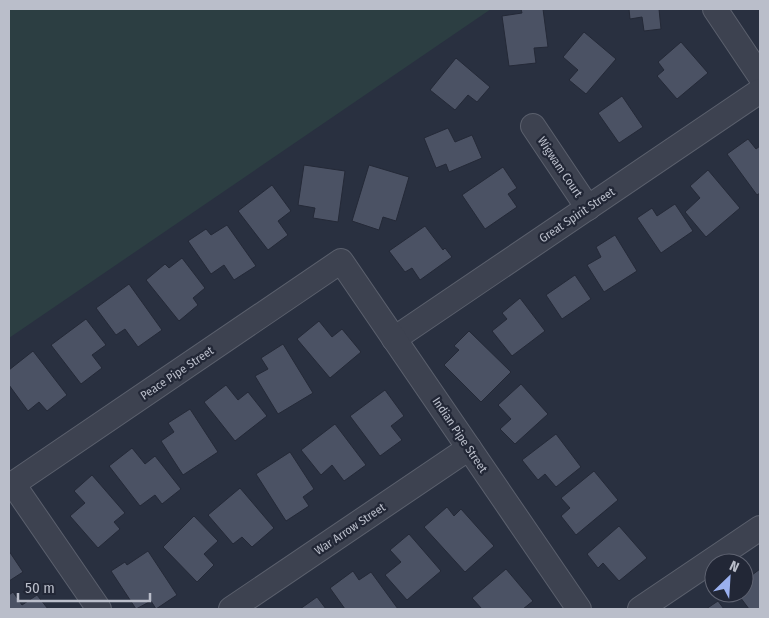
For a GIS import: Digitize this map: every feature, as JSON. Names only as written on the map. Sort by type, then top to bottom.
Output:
[{"type":"street","points":[[714,9],[760,76]]},
{"type":"street","name":"Great Spirit Street","points":[[394,339],[760,91]]},
{"type":"street","name":"Wigwam Court","points":[[532,126],[588,208]]},
{"type":"street","name":"Indian Pipe Street","points":[[341,262],[578,609]]},
{"type":"street","name":"Peace Pipe Street","points":[[98,609],[13,484],[341,262]]},
{"type":"street","name":"War Arrow Street","points":[[231,609],[468,448]]},
{"type":"street","points":[[640,609],[760,528]]},
{"type":"shaded area","points":[[9,9],[491,9],[9,338]]},
{"type":"building","points":[[521,9],[543,9],[548,47],[534,48],[536,63],[509,66],[502,16],[522,13]]},
{"type":"building","points":[[629,9],[659,9],[661,29],[644,31],[642,17],[630,19]]},
{"type":"building","points":[[584,32],[616,59],[586,94],[569,80],[578,70],[563,57]]},
{"type":"building","points":[[681,42],[708,73],[677,99],[657,76],[664,70],[658,62]]},
{"type":"building","points":[[456,58],[490,87],[477,102],[468,95],[455,110],[430,90]]},
{"type":"building","points":[[622,96],[643,127],[619,143],[598,113]]},
{"type":"building","points":[[448,128],[455,142],[472,135],[482,158],[449,172],[446,164],[436,168],[424,138]]},
{"type":"building","points":[[748,139],[756,149],[760,146],[760,193],[757,195],[727,154]]},
{"type":"building","points":[[304,165],[345,171],[338,222],[313,218],[315,208],[298,205]]},
{"type":"building","points":[[369,165],[409,177],[396,221],[383,217],[379,230],[352,221]]},
{"type":"building","points":[[503,167],[517,188],[508,194],[517,207],[485,229],[462,195]]},
{"type":"building","points":[[708,170],[740,208],[706,237],[685,212],[700,198],[690,186]]},
{"type":"building","points":[[272,185],[291,211],[278,221],[288,235],[268,250],[238,211]]},
{"type":"building","points":[[675,204],[693,231],[661,253],[637,218],[652,208],[657,216]]},
{"type":"building","points":[[227,225],[256,266],[234,280],[224,265],[211,274],[188,241],[206,229],[211,235]]},
{"type":"building","points":[[425,226],[443,250],[445,248],[452,257],[420,280],[412,268],[405,272],[389,251]]},
{"type":"building","points":[[615,235],[637,271],[604,292],[587,265],[601,257],[596,247]]},
{"type":"building","points":[[182,258],[205,288],[193,298],[198,305],[179,321],[146,280],[165,264],[169,268]]},
{"type":"building","points":[[575,275],[591,299],[562,319],[546,295]]},
{"type":"building","points":[[129,284],[162,330],[138,347],[125,329],[116,335],[96,308]]},
{"type":"building","points":[[520,298],[545,331],[512,356],[492,331],[507,319],[502,313]]},
{"type":"building","points":[[86,319],[106,345],[92,355],[102,368],[81,384],[51,345]]},
{"type":"building","points":[[319,321],[332,337],[342,329],[361,352],[330,378],[297,339]]},
{"type":"building","points":[[469,331],[511,372],[481,402],[444,365],[459,350],[454,346]]},
{"type":"building","points":[[283,344],[313,393],[278,414],[255,376],[268,369],[261,358]]},
{"type":"building","points":[[33,351],[67,395],[47,411],[39,402],[28,411],[9,385],[9,370]]},
{"type":"building","points":[[521,384],[548,414],[515,444],[500,429],[511,419],[498,405]]},
{"type":"building","points":[[226,385],[238,400],[248,392],[267,416],[235,441],[204,402]]},
{"type":"building","points":[[385,390],[404,416],[391,426],[402,440],[380,456],[350,416]]},
{"type":"building","points":[[190,409],[218,452],[183,475],[161,441],[174,432],[168,423]]},
{"type":"building","points":[[335,424],[366,465],[344,481],[332,465],[321,475],[301,450]]},
{"type":"building","points":[[556,434],[581,467],[556,487],[545,474],[538,480],[522,460]]},
{"type":"building","points":[[132,448],[145,464],[155,456],[181,489],[162,504],[155,495],[140,506],[109,466]]},
{"type":"building","points":[[290,452],[314,489],[303,497],[309,506],[286,521],[256,474]]},
{"type":"building","points":[[594,471],[618,500],[576,535],[561,516],[570,508],[561,498]]},
{"type":"building","points":[[92,475],[125,513],[114,522],[120,529],[98,548],[70,516],[85,503],[74,491]]},
{"type":"building","points":[[240,488],[274,528],[252,547],[242,537],[233,544],[208,515]]},
{"type":"building","points":[[447,507],[454,516],[461,509],[494,546],[465,572],[424,527]]},
{"type":"building","points":[[194,516],[218,541],[204,554],[214,565],[197,582],[163,547]]},
{"type":"building","points":[[619,526],[647,558],[619,581],[603,563],[598,568],[587,554]]},
{"type":"building","points":[[409,534],[441,571],[407,600],[385,575],[401,562],[390,550]]},
{"type":"building","points":[[9,551],[23,572],[9,581]]},
{"type":"building","points":[[148,551],[177,595],[156,609],[151,601],[136,609],[111,571],[125,562],[127,565]]},
{"type":"building","points":[[506,569],[533,601],[523,609],[482,609],[472,598]]},
{"type":"building","points":[[760,569],[760,609],[749,609],[744,603],[754,603],[754,574]]},
{"type":"building","points":[[353,571],[359,580],[371,572],[398,609],[345,609],[330,588]]},
{"type":"building","points":[[13,592],[22,605],[37,595],[48,609],[9,609],[9,595]]},
{"type":"building","points":[[317,597],[326,609],[300,609]]},
{"type":"building","points":[[715,603],[720,603],[724,609],[706,609]]}]
